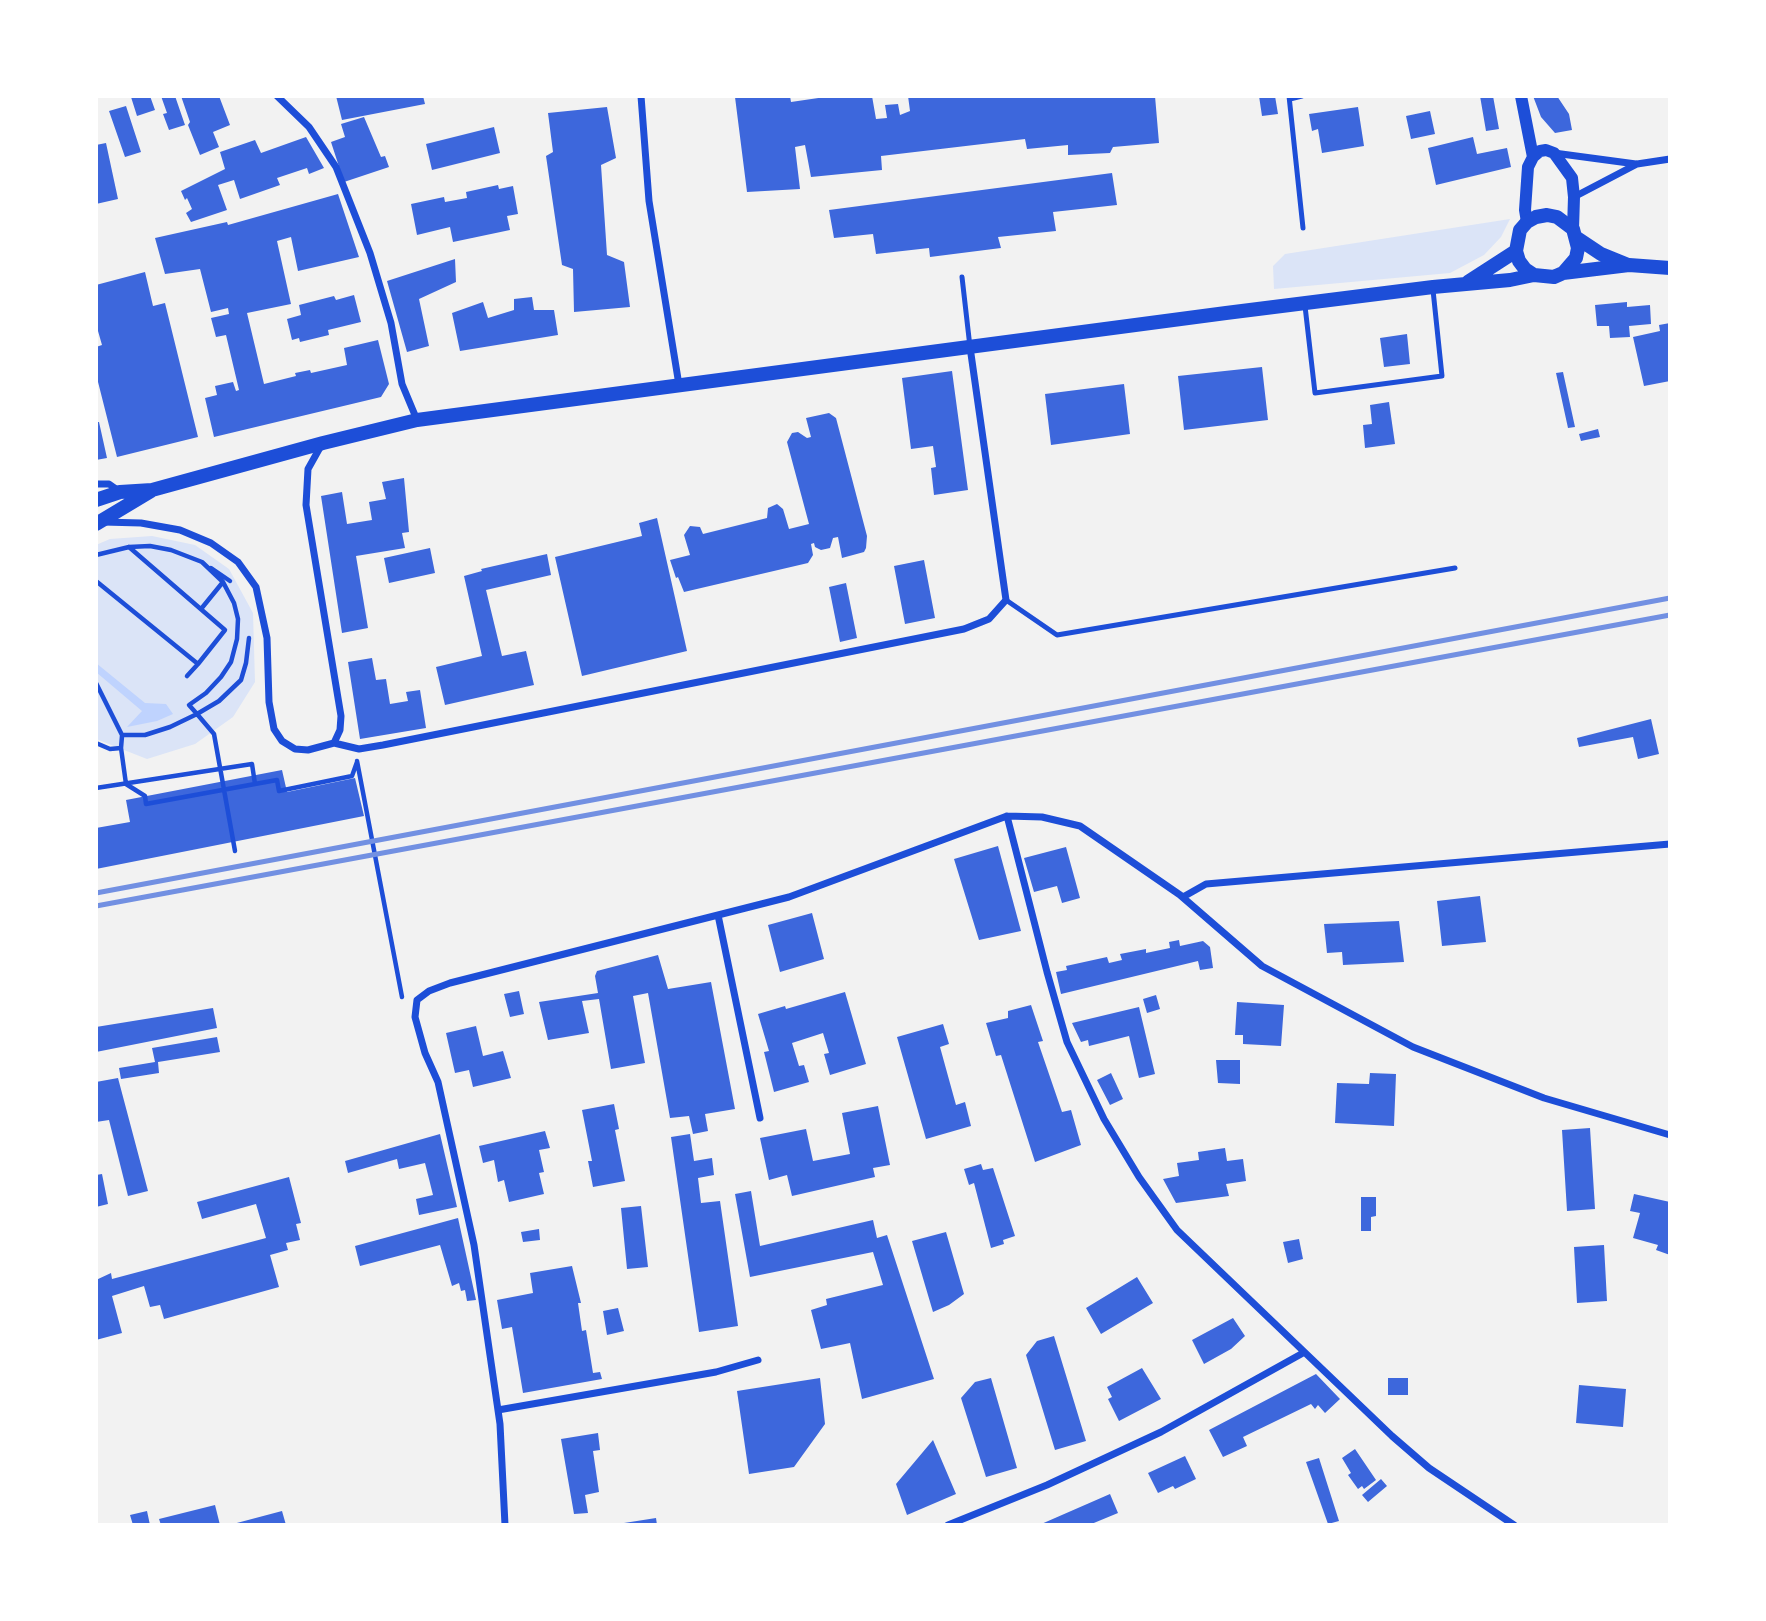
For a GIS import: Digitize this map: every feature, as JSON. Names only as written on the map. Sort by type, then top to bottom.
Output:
[{"type":"main road","points":[[1629,265],[1601,254],[1557,217],[1536,217],[1520,230],[1516,251],[1519,261],[1525,269],[1544,278],[1629,265],[1670,268]]},
{"type":"main road","points":[[1563,273],[1576,258],[1575,234]]},
{"type":"main road","points":[[1464,285],[1516,251]]},
{"type":"main road","points":[[96,500],[120,492],[152,490],[323,443],[417,421],[970,346],[1534,275]]},
{"type":"main road","points":[[99,524],[152,490]]},
{"type":"street","points":[[277,96],[309,127],[337,167],[369,253],[391,323],[402,384],[417,421]]},
{"type":"street","points":[[641,96],[649,201],[679,386]]},
{"type":"street","points":[[1521,96],[1533,157]]},
{"type":"street","points":[[1529,133],[1572,178],[1575,234]]},
{"type":"street","points":[[1527,222],[1525,210],[1528,167],[1540,151],[1637,164],[1670,159]]},
{"type":"street","points":[[1574,197],[1637,164]]},
{"type":"street","points":[[99,524],[141,523],[180,530],[211,544],[237,562],[256,587],[267,638],[269,702],[274,729],[282,741],[295,749],[308,750],[334,743],[359,749],[383,745],[964,629],[989,619],[1006,600],[970,346]]},
{"type":"street","points":[[323,443],[308,470],[306,505],[341,716],[340,730],[334,743]]},
{"type":"street","points":[[96,484],[109,484],[120,492]]},
{"type":"street","points":[[1007,816],[1046,972],[1067,1042],[1104,1119],[1139,1177],[1177,1230],[1392,1436],[1429,1468],[1514,1525]]},
{"type":"street","points":[[505,1525],[498,1410],[474,1245],[438,1082],[425,1053],[415,1017],[418,1000],[429,991],[450,983],[789,897],[1007,816],[1042,817],[1080,826],[1180,895],[1262,966],[1413,1047],[1544,1097],[1670,1135]]},
{"type":"street","points":[[1180,895],[1183,897],[1206,884],[1670,844]]},
{"type":"street","points":[[718,915],[760,1118]]},
{"type":"street","points":[[948,1525],[1047,1485],[1161,1432],[1303,1353]]},
{"type":"street","points":[[498,1410],[716,1372],[758,1360]]},
{"type":"lane","points":[[1302,96],[1289,97],[1303,228]]},
{"type":"lane","points":[[962,277],[970,346]]},
{"type":"lane","points":[[1305,303],[1314,393],[1442,376],[1433,287]]},
{"type":"lane","points":[[1006,600],[1057,635],[1455,568]]},
{"type":"path","points":[[96,555],[128,547],[150,546],[172,550],[202,562],[232,584]]},
{"type":"path","points":[[128,547],[237,639]]},
{"type":"path","points":[[202,562],[223,582],[234,603],[238,619],[237,639],[231,662],[221,677],[189,705],[214,734],[235,851]]},
{"type":"path","points":[[96,581],[198,664]]},
{"type":"path","points":[[201,609],[223,582]]},
{"type":"path","points":[[187,676],[225,630]]},
{"type":"path","points":[[122,736],[145,735],[170,727],[219,701],[241,680],[248,652],[248,630]]},
{"type":"path","points":[[96,682],[122,736],[126,784],[145,796],[146,804],[277,780],[279,791],[352,776],[357,761],[404,1009]]},
{"type":"path","points":[[96,743],[110,749],[121,748]]},
{"type":"path","points":[[96,788],[252,764],[255,784]]},
{"type":"shaded area","points":[[1510,219],[1501,237],[1484,255],[1450,273],[1274,289],[1273,266],[1285,254]]},
{"type":"shaded area","points":[[152,536],[195,545],[229,569],[253,613],[255,682],[233,717],[195,744],[147,759],[96,739],[96,545],[110,539]]},
{"type":"water","points":[[96,663],[145,703],[166,704],[173,714],[157,721],[127,727],[142,711],[96,672]]},
{"type":"building","points":[[150,96],[155,110],[137,116],[131,97]]},
{"type":"building","points":[[161,96],[175,96],[185,125],[169,130],[163,114],[167,113]]},
{"type":"building","points":[[181,96],[219,96],[230,125],[213,132],[219,147],[200,155],[188,125],[190,122]]},
{"type":"building","points":[[336,96],[423,96],[425,104],[342,120]]},
{"type":"building","points":[[790,96],[791,102],[832,96],[872,96],[876,119],[887,118],[885,105],[898,104],[900,115],[910,111],[908,96],[1155,96],[1159,143],[1113,147],[1110,153],[1068,155],[1068,145],[1027,149],[1025,139],[881,156],[882,170],[811,177],[805,145],[795,147],[800,189],[747,192],[735,97]]},
{"type":"building","points":[[1259,96],[1275,96],[1278,114],[1262,116]]},
{"type":"building","points":[[1480,96],[1493,96],[1499,129],[1486,131]]},
{"type":"building","points":[[1533,96],[1557,96],[1569,114],[1572,130],[1555,133],[1541,117]]},
{"type":"building","points":[[126,106],[141,152],[125,157],[109,111]]},
{"type":"building","points":[[607,107],[616,158],[601,165],[607,255],[624,262],[630,307],[574,312],[573,269],[562,265],[546,156],[553,152],[548,113]]},
{"type":"building","points":[[1358,107],[1364,146],[1322,153],[1318,129],[1312,131],[1309,114]]},
{"type":"building","points":[[1430,111],[1435,134],[1411,139],[1406,116]]},
{"type":"building","points":[[364,117],[381,157],[385,156],[389,167],[344,182],[331,142],[345,137],[341,124]]},
{"type":"building","points":[[494,127],[500,153],[432,170],[426,144]]},
{"type":"building","points":[[306,137],[324,168],[309,174],[307,168],[277,178],[280,185],[240,199],[234,180],[218,185],[227,210],[191,222],[186,213],[192,209],[181,191],[225,169],[220,152],[255,140],[261,153]]},
{"type":"building","points":[[1473,137],[1477,154],[1507,148],[1511,167],[1436,185],[1428,148]]},
{"type":"building","points":[[106,143],[118,199],[96,204],[96,145]]},
{"type":"building","points":[[1112,173],[1117,205],[1053,212],[1056,231],[998,237],[1001,248],[930,257],[929,248],[876,254],[873,234],[834,238],[829,210]]},
{"type":"building","points":[[498,185],[499,189],[513,186],[518,214],[507,216],[510,230],[453,242],[450,227],[417,235],[411,204],[444,197],[445,202],[467,198],[466,192]]},
{"type":"building","points":[[338,194],[359,257],[298,271],[291,237],[277,241],[291,304],[247,313],[264,384],[296,376],[295,373],[310,370],[311,373],[347,365],[344,348],[378,340],[389,384],[381,397],[214,437],[205,398],[217,395],[215,386],[233,382],[236,391],[239,390],[226,335],[216,337],[211,318],[229,314],[228,308],[211,312],[200,269],[165,274],[155,238],[227,222],[228,225]]},
{"type":"building","points":[[455,259],[456,282],[419,299],[429,346],[407,352],[387,281]]},
{"type":"building","points":[[145,272],[153,306],[165,303],[198,437],[117,457],[96,374],[96,347],[102,345],[96,324],[96,285]]},
{"type":"building","points":[[354,295],[361,322],[328,330],[329,335],[300,342],[299,338],[292,340],[287,319],[301,315],[299,305],[334,296],[336,300]]},
{"type":"building","points":[[532,297],[534,310],[554,310],[558,335],[460,351],[452,313],[483,302],[488,318],[514,310],[514,299]]},
{"type":"building","points":[[1627,302],[1627,307],[1650,305],[1651,324],[1629,326],[1630,337],[1610,338],[1609,326],[1597,326],[1595,305]]},
{"type":"building","points":[[1670,323],[1670,381],[1644,386],[1633,337],[1660,331],[1659,325]]},
{"type":"building","points":[[1407,334],[1410,364],[1384,367],[1380,338]]},
{"type":"building","points":[[1262,367],[1268,420],[1184,430],[1178,376]]},
{"type":"building","points":[[952,371],[968,490],[934,495],[931,468],[936,467],[933,446],[911,449],[902,378]]},
{"type":"building","points":[[1563,372],[1575,427],[1568,428],[1556,373]]},
{"type":"building","points":[[1124,384],[1130,434],[1051,445],[1045,394]]},
{"type":"building","points":[[1389,402],[1395,444],[1365,448],[1363,425],[1372,424],[1370,405]]},
{"type":"building","points":[[829,413],[836,418],[867,536],[864,552],[842,558],[838,537],[833,538],[830,548],[821,550],[815,547],[814,543],[811,544],[813,555],[808,563],[684,592],[670,560],[690,555],[684,535],[690,526],[700,527],[703,534],[767,518],[768,508],[777,504],[783,509],[789,529],[809,524],[787,442],[792,433],[798,432],[807,438],[811,437],[806,418]]},
{"type":"building","points":[[96,422],[99,422],[107,458],[96,460]]},
{"type":"building","points":[[1598,429],[1600,437],[1581,441],[1579,434]]},
{"type":"building","points":[[404,478],[409,532],[402,533],[405,548],[356,556],[368,628],[342,633],[321,496],[342,492],[347,524],[372,520],[369,502],[386,499],[382,482]]},
{"type":"building","points":[[657,518],[687,651],[582,676],[555,557],[642,536],[639,523]]},
{"type":"building","points":[[430,548],[435,573],[389,583],[384,558]]},
{"type":"building","points":[[547,554],[551,575],[486,590],[502,656],[526,651],[534,685],[445,705],[436,667],[482,656],[464,576],[482,571],[481,569]]},
{"type":"building","points":[[924,560],[935,618],[905,624],[894,566]]},
{"type":"building","points":[[846,583],[857,638],[840,642],[829,587]]},
{"type":"building","points":[[372,658],[376,680],[386,679],[390,704],[408,701],[406,692],[420,690],[426,728],[360,739],[348,662]]},
{"type":"building","points":[[1651,719],[1659,754],[1638,759],[1633,737],[1579,747],[1577,738]]},
{"type":"building","points":[[282,770],[287,792],[355,778],[364,816],[96,869],[96,828],[130,822],[126,800]]},
{"type":"building","points":[[998,846],[1021,931],[979,940],[954,859]]},
{"type":"building","points":[[1066,847],[1080,898],[1062,903],[1057,886],[1034,892],[1024,858]]},
{"type":"building","points":[[1480,896],[1486,942],[1442,946],[1437,901]]},
{"type":"building","points":[[812,913],[824,959],[780,972],[768,925]]},
{"type":"building","points":[[1399,921],[1404,962],[1343,965],[1342,952],[1327,953],[1324,924]]},
{"type":"building","points":[[1179,940],[1180,946],[1203,941],[1210,947],[1213,968],[1200,970],[1198,961],[1061,994],[1056,972],[1067,970],[1066,966],[1107,957],[1109,963],[1122,960],[1120,954],[1146,949],[1146,953],[1170,948],[1169,942]]},
{"type":"building","points":[[658,955],[668,989],[711,982],[735,1109],[705,1114],[708,1131],[693,1134],[689,1116],[670,1118],[648,993],[633,996],[645,1063],[611,1069],[599,999],[582,1001],[589,1033],[548,1040],[539,1002],[598,993],[595,976],[597,971]]},
{"type":"building","points":[[519,991],[524,1014],[510,1017],[504,994]]},
{"type":"building","points":[[845,992],[866,1064],[830,1075],[824,1054],[829,1053],[823,1033],[792,1043],[799,1066],[804,1065],[809,1082],[774,1092],[764,1052],[769,1051],[758,1014]]},
{"type":"building","points":[[1156,995],[1160,1009],[1147,1013],[1143,999]]},
{"type":"building","points":[[1237,1002],[1284,1005],[1281,1046],[1243,1044],[1243,1035],[1235,1035]]},
{"type":"building","points":[[1031,1005],[1043,1041],[1038,1042],[1062,1112],[1071,1110],[1081,1145],[1035,1162],[1001,1055],[996,1056],[986,1023],[1008,1018],[1008,1011]]},
{"type":"building","points":[[1139,1007],[1155,1074],[1139,1078],[1129,1036],[1089,1046],[1088,1040],[1081,1042],[1072,1023]]},
{"type":"building","points":[[213,1008],[217,1028],[96,1052],[96,1027]]},
{"type":"building","points":[[943,1024],[949,1044],[940,1047],[956,1105],[965,1102],[971,1126],[926,1139],[897,1037]]},
{"type":"building","points":[[476,1026],[483,1056],[503,1051],[511,1078],[473,1087],[469,1070],[455,1073],[446,1033]]},
{"type":"building","points":[[217,1037],[220,1052],[158,1062],[159,1073],[121,1079],[119,1068],[155,1062],[152,1048]]},
{"type":"building","points":[[1216,1060],[1240,1060],[1240,1084],[1218,1083]]},
{"type":"building","points":[[1111,1073],[1123,1099],[1110,1105],[1097,1080]]},
{"type":"building","points":[[1370,1073],[1396,1074],[1394,1126],[1335,1123],[1337,1083],[1369,1084]]},
{"type":"building","points":[[118,1078],[148,1191],[128,1196],[109,1120],[96,1122],[96,1082]]},
{"type":"building","points":[[614,1104],[619,1129],[615,1130],[625,1181],[593,1187],[588,1161],[592,1161],[582,1110]]},
{"type":"building","points":[[878,1106],[890,1165],[873,1168],[875,1177],[792,1196],[787,1175],[769,1180],[760,1138],[806,1129],[813,1161],[850,1154],[842,1113]]},
{"type":"building","points":[[1590,1128],[1595,1209],[1567,1211],[1562,1130]]},
{"type":"building","points":[[545,1131],[550,1148],[539,1150],[544,1172],[539,1173],[544,1194],[509,1202],[504,1180],[498,1182],[494,1160],[483,1163],[479,1146]]},
{"type":"building","points":[[440,1134],[457,1207],[419,1215],[416,1199],[433,1195],[425,1163],[399,1169],[397,1159],[348,1173],[345,1161]]},
{"type":"building","points":[[690,1134],[694,1161],[712,1158],[714,1175],[698,1178],[701,1203],[720,1201],[738,1326],[699,1332],[671,1137]]},
{"type":"building","points":[[1225,1148],[1227,1161],[1243,1159],[1246,1181],[1226,1184],[1229,1196],[1176,1203],[1163,1179],[1179,1176],[1177,1163],[1199,1160],[1198,1152]]},
{"type":"building","points":[[981,1164],[983,1170],[993,1168],[1015,1236],[1003,1240],[1004,1244],[991,1248],[974,1183],[969,1185],[964,1169]]},
{"type":"building","points":[[102,1174],[108,1204],[96,1207],[96,1175]]},
{"type":"building","points":[[289,1177],[301,1223],[296,1224],[300,1240],[286,1243],[288,1250],[270,1255],[279,1287],[164,1319],[160,1305],[150,1307],[144,1286],[112,1296],[122,1333],[96,1340],[96,1280],[111,1273],[112,1279],[266,1238],[256,1204],[202,1219],[197,1202]]},
{"type":"building","points":[[751,1191],[760,1246],[873,1220],[877,1238],[887,1235],[934,1379],[862,1399],[850,1343],[821,1349],[811,1310],[827,1305],[826,1299],[883,1285],[873,1252],[750,1277],[735,1194]]},
{"type":"building","points":[[1634,1194],[1670,1202],[1670,1255],[1656,1250],[1658,1245],[1633,1238],[1640,1213],[1630,1211]]},
{"type":"building","points":[[1361,1197],[1376,1197],[1376,1216],[1371,1217],[1371,1231],[1361,1231]]},
{"type":"building","points":[[641,1206],[648,1267],[627,1269],[621,1208]]},
{"type":"building","points":[[458,1218],[476,1300],[467,1301],[465,1290],[461,1291],[459,1283],[452,1286],[440,1245],[360,1266],[355,1246]]},
{"type":"building","points":[[539,1229],[540,1240],[523,1242],[521,1232]]},
{"type":"building","points":[[946,1232],[964,1294],[933,1312],[912,1241]]},
{"type":"building","points":[[1299,1239],[1303,1259],[1288,1263],[1283,1242]]},
{"type":"building","points":[[1604,1245],[1607,1301],[1577,1303],[1574,1247]]},
{"type":"building","points":[[572,1266],[581,1303],[578,1303],[582,1331],[586,1330],[593,1373],[600,1372],[602,1379],[523,1393],[512,1327],[502,1329],[497,1300],[533,1293],[530,1273]]},
{"type":"building","points":[[1137,1277],[1153,1303],[1101,1334],[1086,1308]]},
{"type":"building","points":[[618,1308],[624,1331],[607,1335],[603,1311]]},
{"type":"building","points":[[1233,1318],[1245,1336],[1231,1349],[1204,1364],[1192,1340]]},
{"type":"building","points":[[1054,1336],[1086,1441],[1055,1450],[1026,1355],[1037,1341]]},
{"type":"building","points":[[1142,1368],[1161,1399],[1119,1421],[1108,1399],[1112,1397],[1107,1387]]},
{"type":"building","points":[[1316,1374],[1340,1399],[1325,1413],[1318,1405],[1315,1409],[1311,1404],[1243,1437],[1247,1446],[1223,1457],[1209,1430]]},
{"type":"building","points":[[820,1378],[825,1424],[794,1467],[749,1474],[737,1391]]},
{"type":"building","points":[[991,1378],[1017,1468],[986,1477],[961,1398],[975,1382]]},
{"type":"building","points":[[1388,1378],[1408,1378],[1408,1395],[1388,1395]]},
{"type":"building","points":[[1579,1385],[1626,1389],[1623,1427],[1576,1423]]},
{"type":"building","points":[[598,1433],[600,1450],[593,1451],[599,1492],[585,1495],[588,1513],[574,1514],[561,1439]]},
{"type":"building","points":[[933,1440],[956,1494],[907,1515],[896,1484]]},
{"type":"building","points":[[1355,1449],[1376,1480],[1364,1489],[1362,1486],[1358,1489],[1348,1475],[1351,1473],[1342,1458]]},
{"type":"building","points":[[1185,1456],[1196,1479],[1175,1489],[1173,1486],[1158,1493],[1148,1473]]},
{"type":"building","points":[[1319,1458],[1339,1521],[1328,1524],[1306,1462]]},
{"type":"building","points":[[1381,1479],[1387,1486],[1368,1502],[1362,1495]]},
{"type":"building","points":[[1110,1494],[1118,1513],[1089,1525],[1039,1525]]},
{"type":"building","points":[[215,1505],[220,1525],[161,1525],[159,1519]]},
{"type":"building","points":[[147,1511],[150,1525],[133,1525],[130,1515]]},
{"type":"building","points":[[282,1511],[286,1525],[233,1525],[233,1524]]},
{"type":"building","points":[[656,1518],[657,1525],[624,1525],[624,1523]]},
{"type":"railway","points":[[96,893],[1670,598]]},
{"type":"railway","points":[[96,906],[1670,615]]}]
